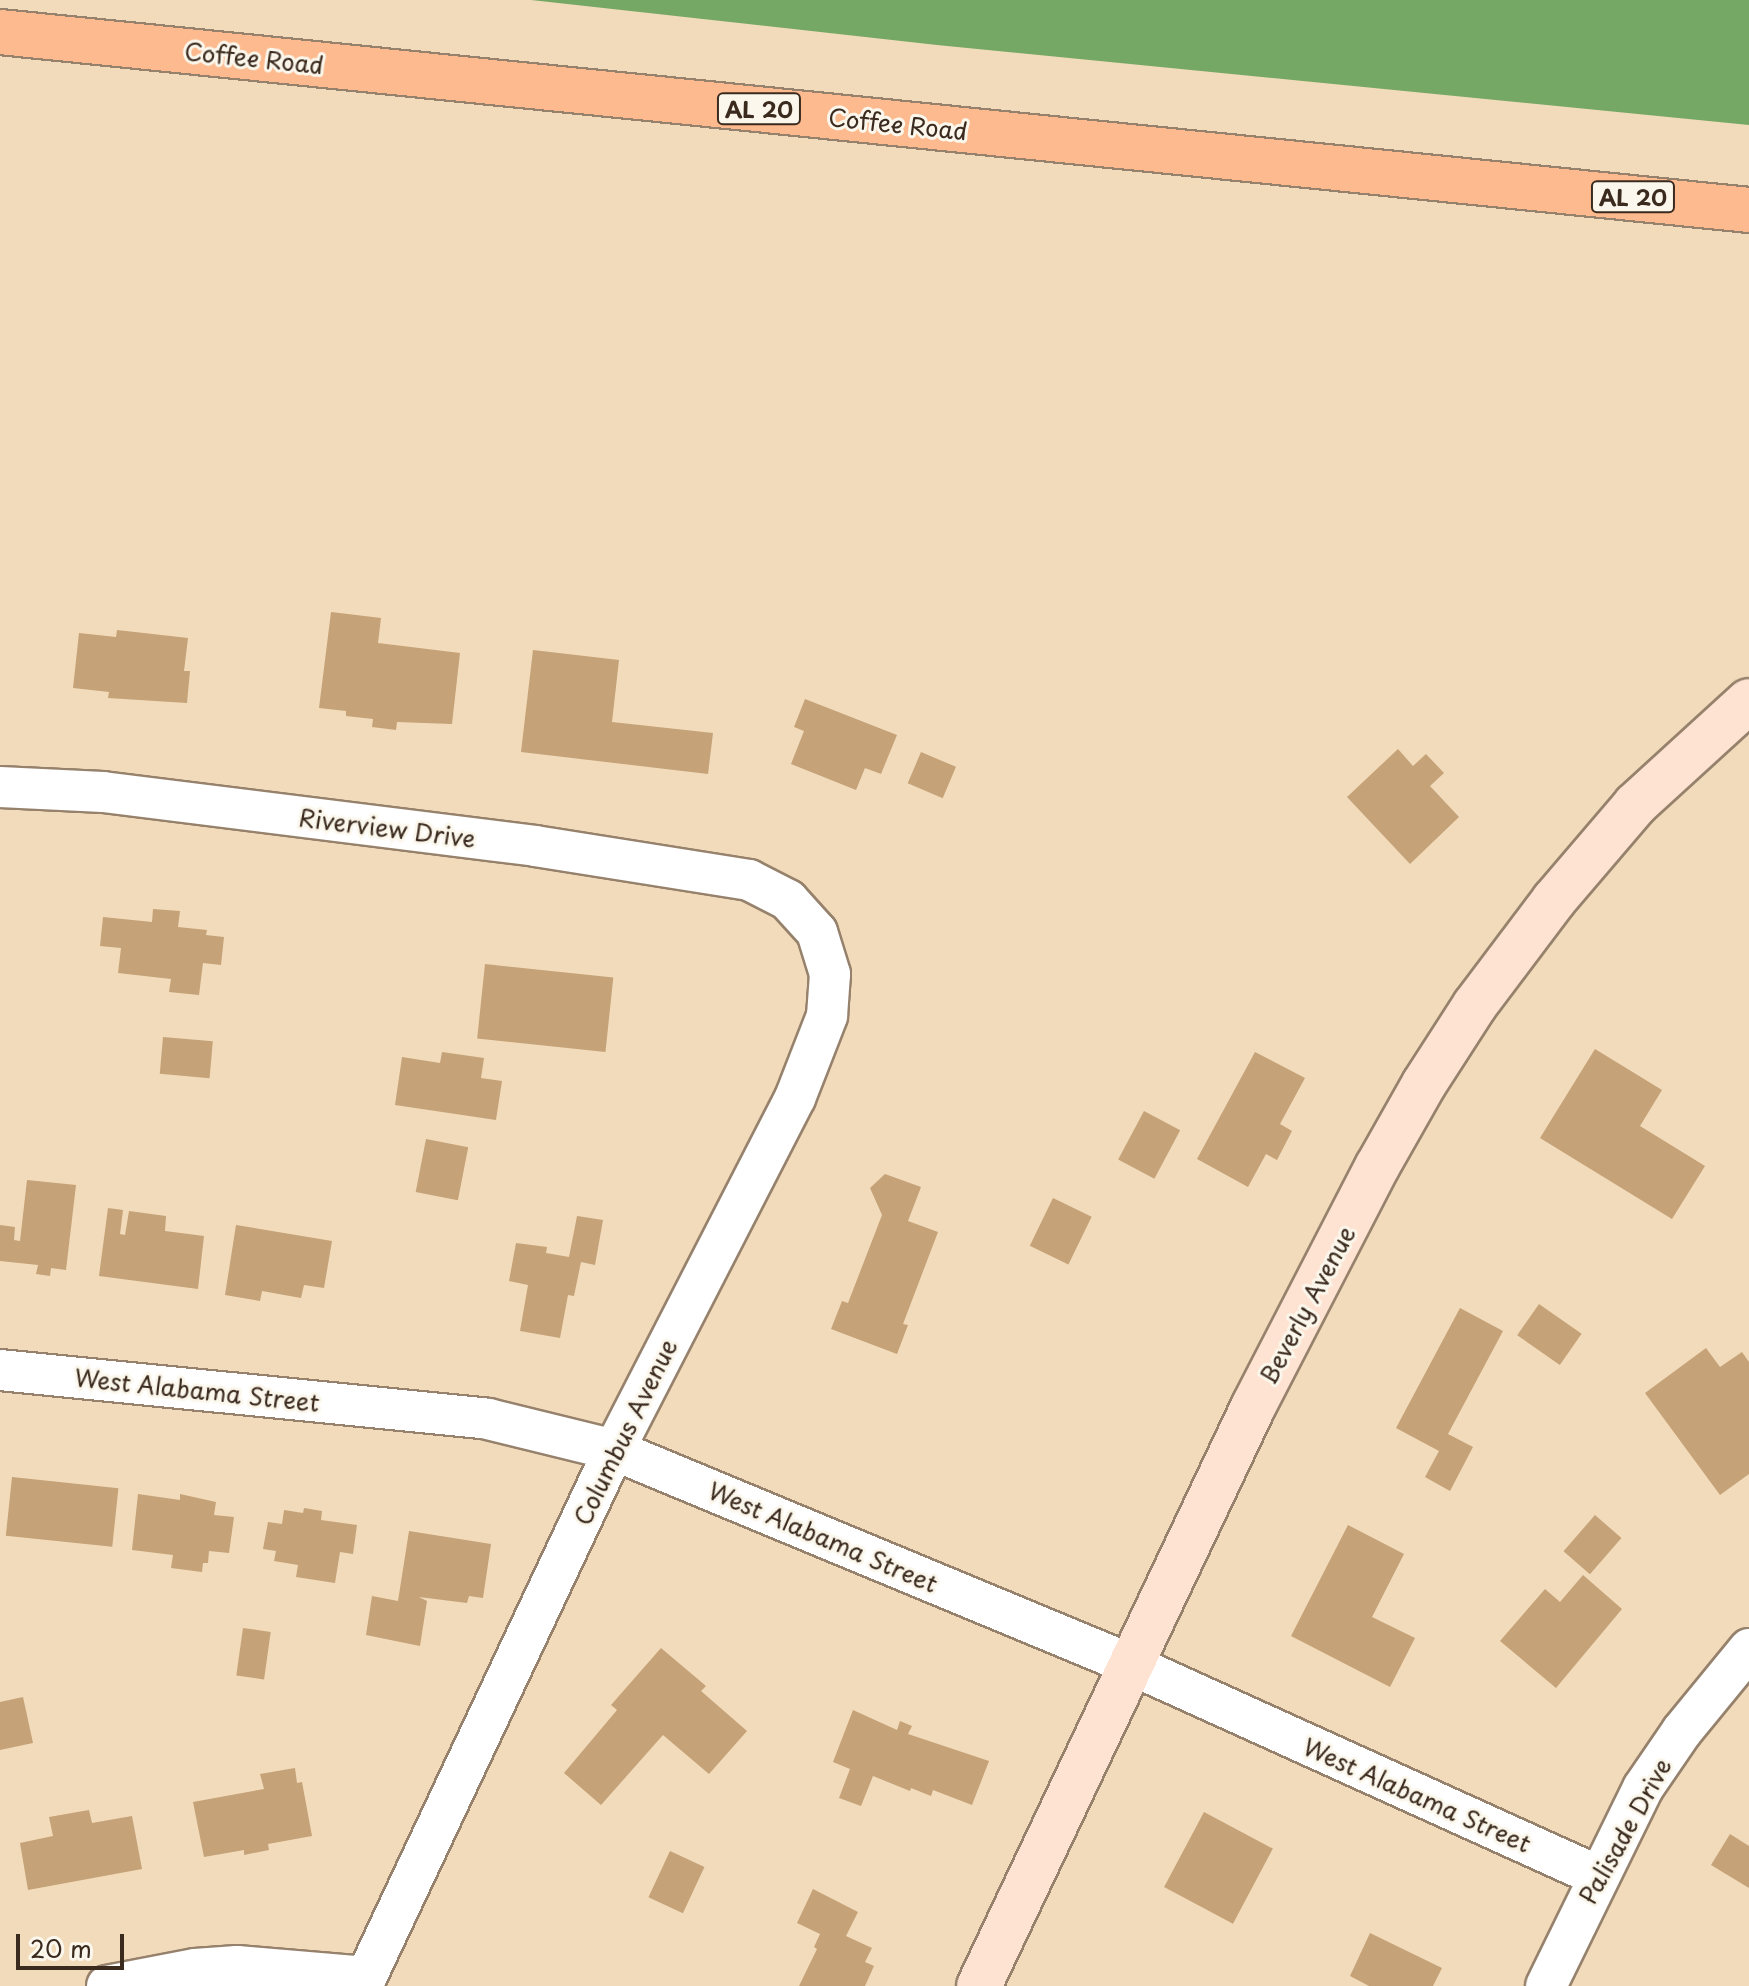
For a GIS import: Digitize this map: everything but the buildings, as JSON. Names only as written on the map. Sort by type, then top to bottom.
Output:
[{"type":"main road","name":"Coffee Road","points":[[0,32],[1749,210]]},
{"type":"street","name":"Beverly Avenue","points":[[979,1986],[1254,1405],[1377,1167],[1424,1084],[1475,1005],[1554,900],[1635,805],[1749,701]]},
{"type":"street","name":"Riverview Drive","points":[[0,787],[103,792],[535,846],[749,880],[770,891]]},
{"type":"street","name":"Columbus Avenue","points":[[365,1982],[614,1450],[795,1098],[827,1016],[830,974],[817,932],[788,900],[770,891]]},
{"type":"street","name":"West Alabama Street","points":[[0,1370],[488,1419],[614,1450],[1132,1665],[1598,1876]]},
{"type":"street","name":"Palisade Drive","points":[[1546,1986],[1643,1788],[1682,1731],[1749,1649]]},
{"type":"street","points":[[107,1986],[195,1969],[237,1966],[365,1982]]},
{"type":"green space","points":[[531,0],[1749,0],[1749,125],[937,45]]}]
